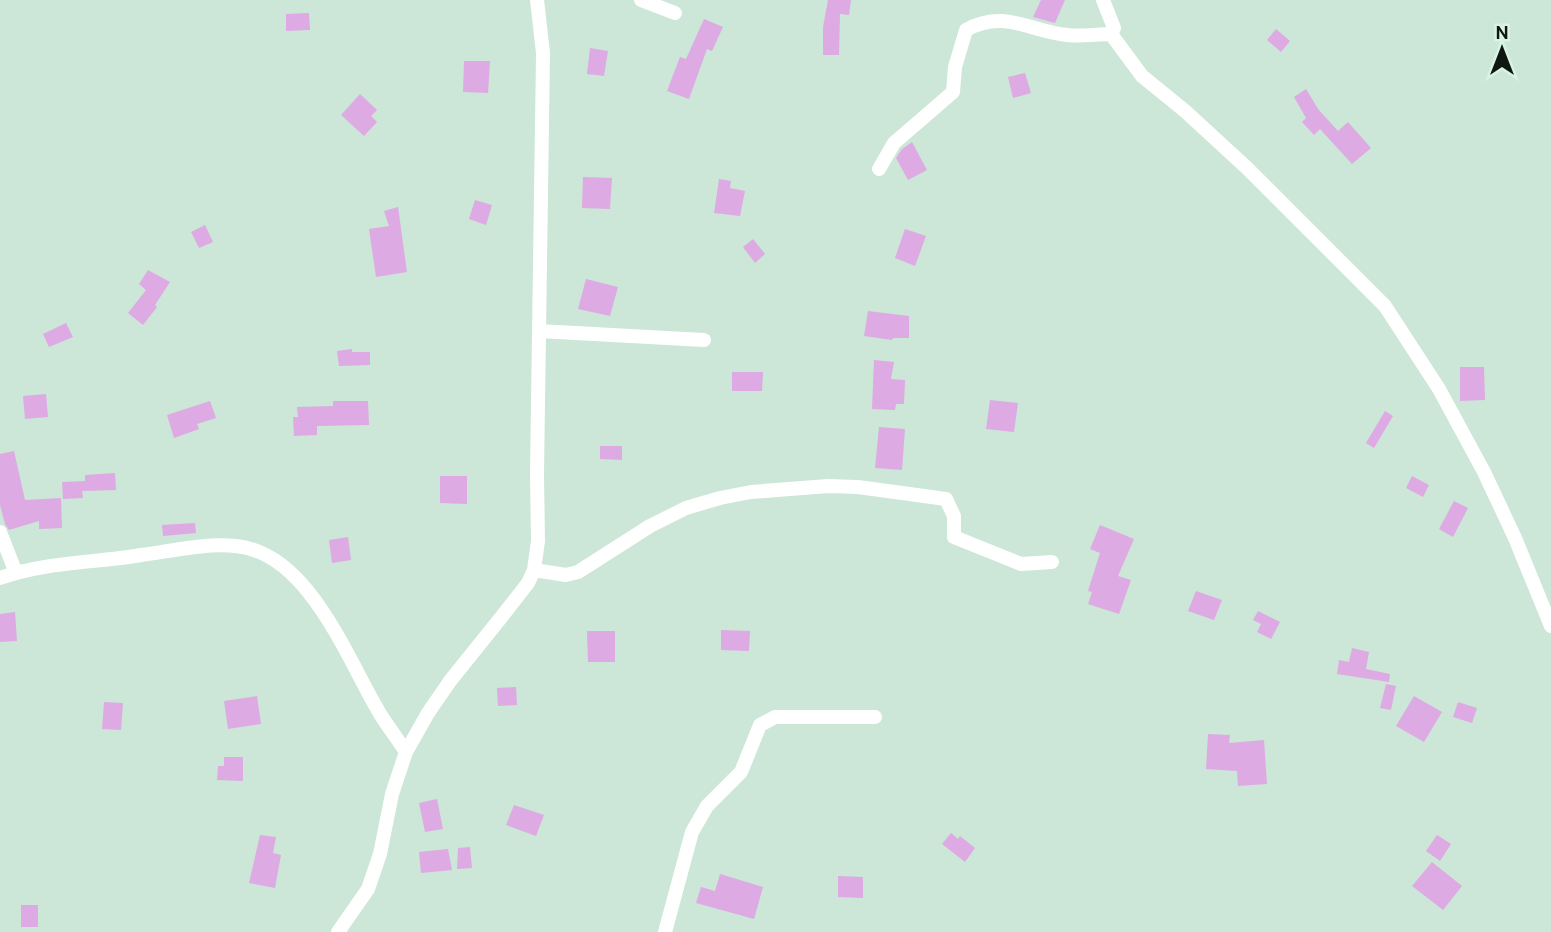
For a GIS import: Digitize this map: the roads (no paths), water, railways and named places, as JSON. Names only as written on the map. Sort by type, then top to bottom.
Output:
[{"type":"street","points":[[338,932],[368,889],[380,854],[392,794],[406,752],[450,681],[528,583],[534,570],[538,541],[543,53],[537,0]]},
{"type":"street","points":[[642,0],[675,13]]},
{"type":"street","points":[[1103,0],[1114,28],[1111,34]]},
{"type":"street","points":[[879,169],[894,143],[953,92],[955,67],[966,30],[980,22],[1006,20],[1067,35],[1111,34]]},
{"type":"street","points":[[1111,34],[1142,76],[1247,168],[1385,306],[1439,389],[1484,472],[1550,621]]},
{"type":"street","points":[[539,331],[704,340]]},
{"type":"street","points":[[534,570],[566,575],[578,572],[650,526],[686,508],[720,498],[751,492],[828,486],[858,487],[946,499],[954,516],[954,537],[1021,564],[1052,562]]},
{"type":"street","points":[[0,532],[16,573]]},
{"type":"street","points":[[0,578],[48,566],[196,547],[238,546],[260,553],[288,569],[316,599],[382,717],[406,752]]},
{"type":"street","points":[[665,932],[692,832],[707,806],[741,772],[760,725],[775,717],[875,717]]}]
